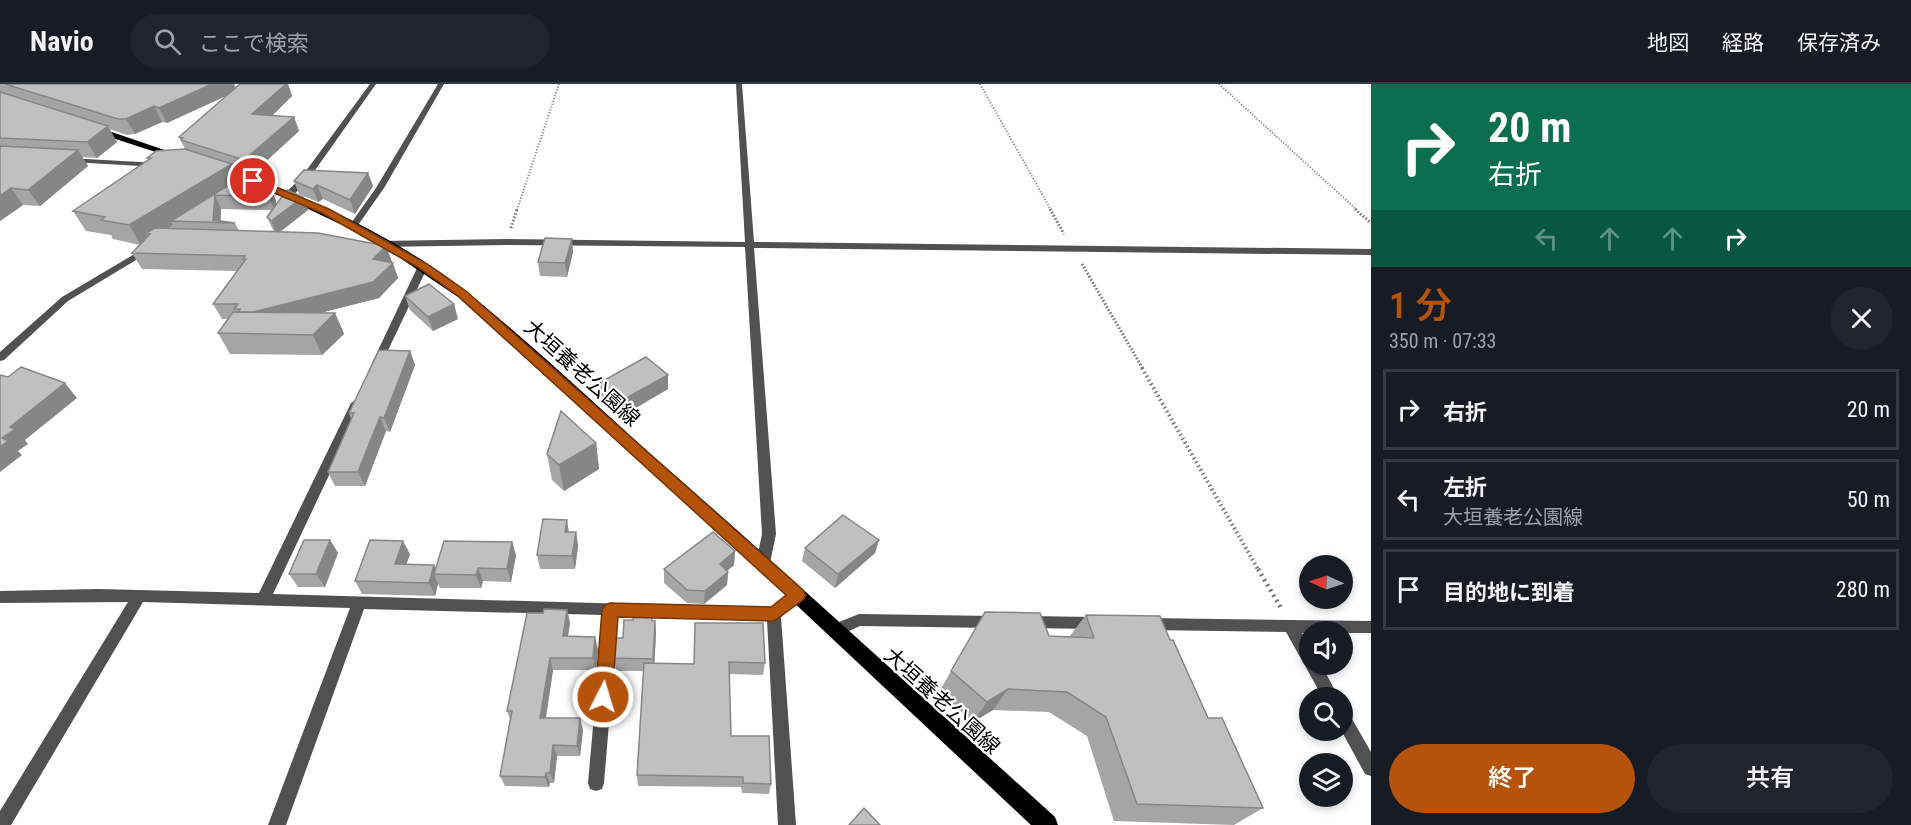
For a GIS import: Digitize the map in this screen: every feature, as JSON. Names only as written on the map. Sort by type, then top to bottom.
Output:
[{"type":"main road","points":[[76,123],[184,157]]},
{"type":"main road","name":"大垣養老公園線","points":[[209,166],[248,184],[288,195],[326,211],[423,266],[462,294],[763,563],[834,631],[1047,825]]},
{"type":"street","points":[[288,195],[303,182],[373,84]]},
{"type":"street","points":[[353,226],[380,188],[441,84]]},
{"type":"street","points":[[739,84],[769,534],[763,563]]},
{"type":"street","points":[[57,160],[170,165],[184,157]]},
{"type":"street","points":[[363,244],[506,242],[1371,252]]},
{"type":"street","points":[[0,358],[65,299],[154,245]]},
{"type":"street","points":[[371,374],[423,266]]},
{"type":"street","points":[[263,599],[361,395]]},
{"type":"street","points":[[0,597],[138,596],[774,614],[798,595]]},
{"type":"street","points":[[1,825],[138,596]]},
{"type":"street","points":[[277,825],[359,603]]},
{"type":"street","points":[[596,783],[610,610]]},
{"type":"street","points":[[774,614],[787,825]]},
{"type":"street","points":[[834,631],[859,620],[1104,624]]},
{"type":"street","points":[[1128,624],[1371,627]]},
{"type":"street","points":[[1292,627],[1299,639]]},
{"type":"street","points":[[1353,736],[1371,768]]},
{"type":"path","points":[[506,242],[559,84]]},
{"type":"path","points":[[980,84],[1292,627]]},
{"type":"path","points":[[1219,84],[1371,223]]},
{"type":"building","points":[[5,84],[212,84],[159,108],[154,106],[126,119],[118,119]]},
{"type":"building","points":[[240,84],[286,84],[252,114],[294,117],[244,160],[181,140],[183,138],[179,137]]},
{"type":"building","points":[[0,92],[108,126],[87,142],[0,138]]},
{"type":"building","points":[[0,146],[78,150],[28,190],[11,188],[0,196]]},
{"type":"building","points":[[185,149],[232,164],[129,225],[101,220],[105,217],[73,211],[151,158],[147,158],[156,151]]},
{"type":"building","points":[[304,170],[368,173],[350,200],[317,185],[313,189],[294,181]]},
{"type":"building","points":[[237,180],[271,187],[269,197],[215,195],[213,220],[235,223],[171,221]]},
{"type":"building","points":[[287,190],[303,197],[271,221],[267,217]]},
{"type":"building","points":[[155,228],[318,233],[386,246],[373,259],[393,263],[373,282],[253,312],[239,312],[240,309],[234,309],[238,304],[213,304],[246,259],[243,259],[245,256],[132,253],[150,234],[146,233]]},
{"type":"building","points":[[545,238],[572,239],[565,263],[538,262]]},
{"type":"building","points":[[429,284],[454,304],[428,317],[405,296]]},
{"type":"building","points":[[233,312],[335,313],[313,335],[218,333]]},
{"type":"building","points":[[379,350],[410,351],[384,418],[380,417],[358,472],[328,472],[354,413],[349,413]]},
{"type":"building","points":[[646,357],[668,375],[621,401],[599,383]]},
{"type":"building","points":[[21,367],[65,383],[10,427],[15,429],[2,438],[8,441],[0,447],[0,375],[8,377]]},
{"type":"building","points":[[561,411],[596,443],[559,465],[547,454]]},
{"type":"building","points":[[843,515],[879,540],[838,574],[805,548]]},
{"type":"building","points":[[543,519],[567,520],[565,532],[576,532],[572,556],[537,555]]},
{"type":"building","points":[[713,532],[735,551],[720,564],[728,572],[705,591],[687,590],[664,569]]},
{"type":"building","points":[[304,540],[330,540],[316,574],[289,574]]},
{"type":"building","points":[[370,540],[403,541],[395,564],[434,565],[429,583],[355,581]]},
{"type":"building","points":[[444,541],[512,542],[507,569],[478,568],[476,575],[434,574]]},
{"type":"building","points":[[544,609],[567,610],[563,636],[595,637],[593,658],[550,658],[540,718],[580,718],[577,746],[553,745],[550,773],[546,773],[545,777],[500,776],[512,711],[507,711],[527,613],[543,613]]},
{"type":"building","points":[[985,612],[1040,613],[1049,636],[1094,638],[1086,615],[1160,616],[1208,718],[1222,718],[1263,808],[1137,804],[1106,717],[1067,692],[1008,689],[987,702],[951,671]]},
{"type":"building","points":[[634,616],[652,616],[652,621],[655,621],[653,659],[614,658],[616,638],[623,638],[624,620],[633,620]]},
{"type":"building","points":[[695,623],[763,623],[765,663],[729,662],[731,736],[769,736],[771,784],[743,783],[743,777],[637,775],[644,663],[694,664]]},
{"type":"building","points":[[864,808],[880,825],[849,825]]},
{"type":"route","points":[[253,181],[326,211],[423,266],[462,294],[798,595],[774,614],[610,610],[603,697]]}]
